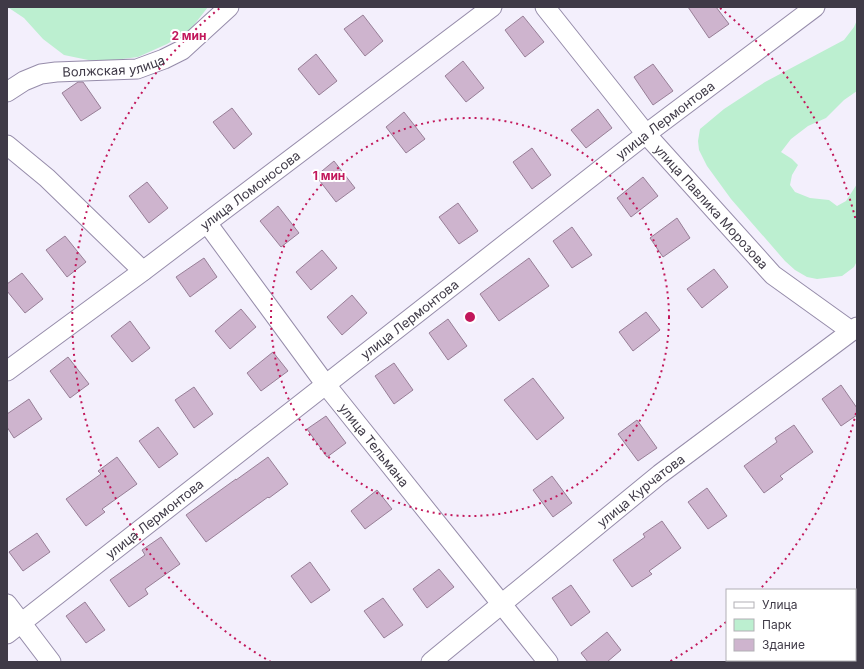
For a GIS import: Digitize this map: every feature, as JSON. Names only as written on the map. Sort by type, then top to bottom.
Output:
[{"type":"street","name":"Волжская улица","points":[[7,92],[24,81],[41,74],[56,72],[137,69],[164,60],[182,50],[229,7]]},
{"type":"street","name":"улица Ломоносова","points":[[7,371],[143,272],[492,7]]},
{"type":"street","name":"улица Павлика Морозова","points":[[545,7],[646,134],[773,275],[854,329]]},
{"type":"street","name":"улица Лермонтова","points":[[14,629],[646,134],[815,7]]},
{"type":"street","points":[[7,145],[47,178],[143,272]]},
{"type":"street","name":"улица Тельмана","points":[[207,223],[326,385],[548,662]]},
{"type":"street","name":"улица Курчатова","points":[[431,662],[660,474],[854,329]]},
{"type":"street","points":[[7,604],[14,629],[51,662]]},
{"type":"green space","points":[[7,7],[208,7],[190,30],[167,44],[138,57],[93,61],[64,55],[43,39],[24,18],[9,8],[7,9]]},
{"type":"green space","points":[[857,20],[857,91],[844,100],[826,118],[808,126],[791,139],[781,152],[798,165],[792,175],[790,185],[795,192],[810,198],[829,200],[837,206],[846,201],[857,184],[857,261],[854,267],[842,276],[817,279],[807,277],[795,270],[785,261],[731,199],[707,166],[699,150],[698,141],[700,129],[724,109],[765,82],[844,40],[854,27]]},
{"type":"building","points":[[688,7],[716,7],[729,24],[709,38]]},
{"type":"building","points":[[363,15],[383,41],[365,56],[344,29]]},
{"type":"building","points":[[523,16],[544,42],[525,57],[505,30]]},
{"type":"building","points":[[316,54],[337,81],[319,95],[298,69]]},
{"type":"building","points":[[463,61],[484,88],[466,102],[445,76]]},
{"type":"building","points":[[653,64],[673,91],[653,105],[634,77]]},
{"type":"building","points":[[78,82],[83,82],[101,108],[81,121],[62,93]]},
{"type":"building","points":[[232,108],[252,134],[234,149],[213,122]]},
{"type":"building","points":[[598,109],[612,128],[586,148],[571,130]]},
{"type":"building","points":[[404,112],[425,139],[406,153],[386,127]]},
{"type":"building","points":[[532,148],[551,175],[532,189],[513,162]]},
{"type":"building","points":[[334,161],[355,188],[336,202],[316,176]]},
{"type":"building","points":[[643,177],[658,196],[631,217],[617,198]]},
{"type":"building","points":[[147,182],[168,208],[149,223],[129,196]]},
{"type":"building","points":[[458,203],[478,231],[459,244],[439,217]]},
{"type":"building","points":[[278,206],[299,233],[281,247],[260,221]]},
{"type":"building","points":[[677,218],[690,238],[663,257],[650,238]]},
{"type":"building","points":[[572,227],[592,255],[572,268],[553,241]]},
{"type":"building","points":[[65,236],[86,262],[67,277],[46,250]]},
{"type":"building","points":[[322,250],[337,268],[311,290],[296,272]]},
{"type":"building","points":[[204,258],[217,277],[190,297],[176,277]]},
{"type":"building","points":[[529,258],[549,286],[499,321],[480,294]]},
{"type":"building","points":[[714,269],[728,287],[702,308],[687,289]]},
{"type":"building","points":[[22,273],[43,299],[25,313],[7,291],[7,284]]},
{"type":"building","points":[[352,295],[367,313],[342,335],[327,317]]},
{"type":"building","points":[[241,309],[256,327],[230,349],[215,331]]},
{"type":"building","points":[[646,312],[660,330],[633,351],[619,332]]},
{"type":"building","points":[[448,319],[467,346],[448,360],[429,333]]},
{"type":"building","points":[[130,321],[150,348],[132,362],[111,336]]},
{"type":"building","points":[[273,352],[288,371],[261,391],[247,373]]},
{"type":"building","points":[[68,357],[89,384],[70,398],[50,371]]},
{"type":"building","points":[[394,363],[413,390],[394,404],[375,376]]},
{"type":"building","points":[[533,378],[564,418],[537,440],[504,400]]},
{"type":"building","points":[[841,385],[857,408],[857,415],[841,426],[822,399]]},
{"type":"building","points":[[194,387],[213,414],[194,428],[175,400]]},
{"type":"building","points":[[29,399],[42,419],[14,438],[7,427],[7,414]]},
{"type":"building","points":[[326,416],[346,443],[327,457],[307,429]]},
{"type":"building","points":[[637,420],[657,448],[638,461],[618,434]]},
{"type":"building","points":[[794,425],[813,452],[780,476],[783,479],[764,493],[744,466],[777,442],[775,438]]},
{"type":"building","points":[[158,427],[178,454],[159,468],[139,441]]},
{"type":"building","points":[[117,457],[137,484],[102,509],[105,512],[86,526],[66,499],[101,474],[98,471]]},
{"type":"building","points":[[268,457],[288,484],[206,542],[186,515]]},
{"type":"building","points":[[552,476],[572,503],[553,517],[533,490]]},
{"type":"building","points":[[707,488],[727,516],[708,529],[688,502]]},
{"type":"building","points":[[377,490],[392,509],[365,529],[351,511]]},
{"type":"building","points":[[662,521],[681,548],[649,571],[652,574],[632,587],[613,560],[645,537],[643,534]]},
{"type":"building","points":[[37,533],[50,552],[23,571],[9,552]]},
{"type":"building","points":[[161,537],[180,564],[145,589],[148,594],[129,607],[110,580],[145,555],[142,550]]},
{"type":"building","points":[[310,562],[330,590],[311,603],[291,576]]},
{"type":"building","points":[[439,569],[454,587],[427,608],[413,589]]},
{"type":"building","points":[[571,585],[590,612],[571,626],[552,598]]},
{"type":"building","points":[[383,598],[403,625],[384,638],[364,611]]},
{"type":"building","points":[[85,602],[105,630],[86,643],[66,616]]},
{"type":"building","points":[[607,632],[621,650],[607,662],[588,662],[581,653]]}]
